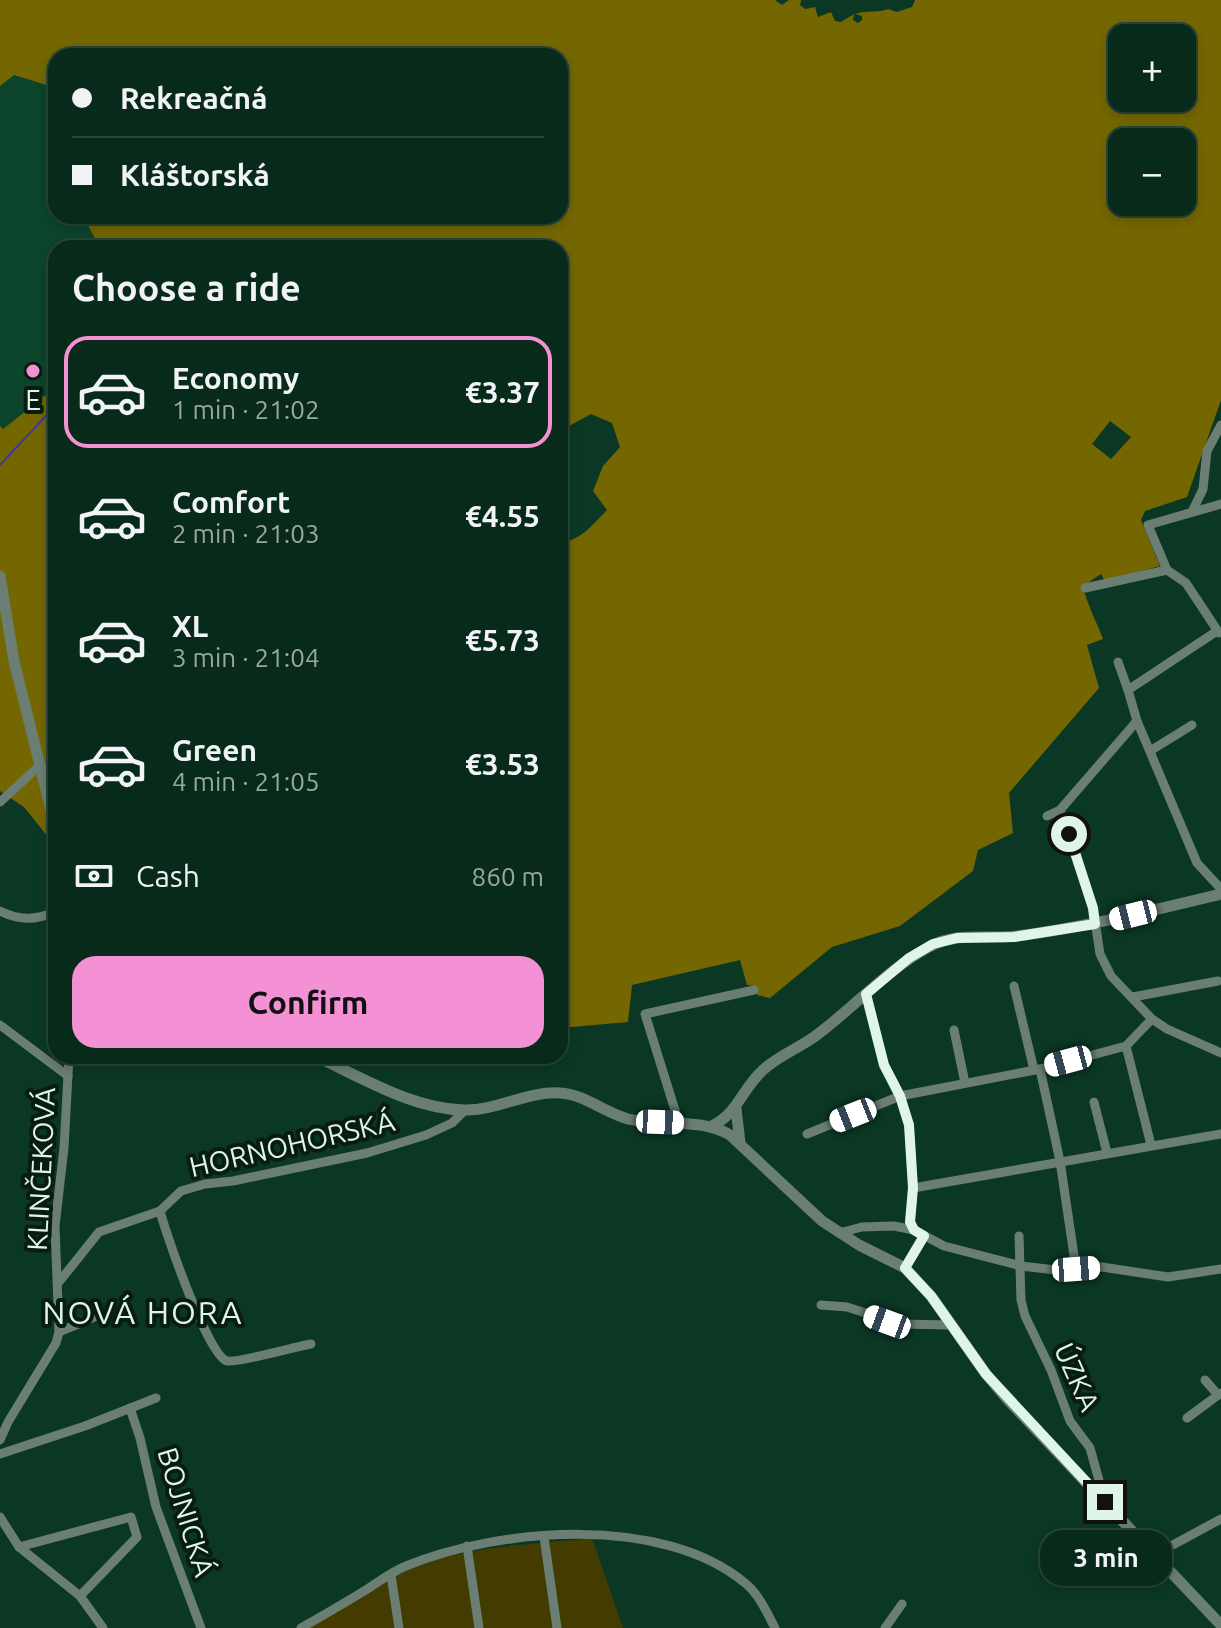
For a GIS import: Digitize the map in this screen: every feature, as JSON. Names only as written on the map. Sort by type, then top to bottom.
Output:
[{"type":"street","points":[[1193,510],[1203,489],[1207,451],[1221,425]]},
{"type":"street","points":[[1128,690],[1219,633],[1186,583],[1167,570],[1148,525],[1221,504]]},
{"type":"street","points":[[1085,588],[1167,570]]},
{"type":"street","points":[[0,576],[14,661],[48,800]]},
{"type":"street","points":[[710,1127],[725,1119],[746,1088],[766,1067],[813,1038],[909,958],[933,944],[957,938],[1014,937],[1095,924],[1221,891],[1197,863],[1137,721],[1118,662]]},
{"type":"street","points":[[1047,816],[1060,810],[1137,721]]},
{"type":"street","points":[[1150,751],[1192,725]]},
{"type":"street","points":[[0,800],[39,766]]},
{"type":"street","points":[[1060,810],[1093,908],[1100,954],[1111,976],[1152,1019],[1221,1053]]},
{"type":"street","points":[[0,911],[18,919],[38,919],[48,915]]},
{"type":"street","points":[[1133,997],[1218,981]]},
{"type":"street","points":[[1014,986],[1060,1161],[1076,1269]]},
{"type":"street","points":[[679,1123],[645,1014],[754,990]]},
{"type":"street","points":[[866,994],[884,1065],[900,1096],[909,1125],[913,1188],[910,1222],[914,1230]]},
{"type":"street","points":[[807,1134],[900,1096],[1037,1069],[1126,1046],[1152,1019]]},
{"type":"street","points":[[0,1025],[48,1061]]},
{"type":"street","points":[[954,1030],[965,1083]]},
{"type":"street","points":[[1126,1046],[1151,1145]]},
{"type":"street","points":[[52,1064],[68,1076]]},
{"type":"street","name":"KLINČEKOVÁ","points":[[0,1440],[56,1343],[59,1332],[55,1226],[69,1064]]},
{"type":"street","points":[[333,1064],[416,1101],[465,1110],[542,1093],[561,1093],[579,1097],[629,1119],[710,1127],[725,1132],[839,1233],[905,1268],[931,1296],[1000,1391],[1221,1625]]},
{"type":"street","points":[[1094,1102],[1107,1153]]},
{"type":"street","points":[[736,1107],[740,1143]]},
{"type":"street","name":"HORNOHORSKÁ","points":[[59,1282],[99,1232],[160,1211],[181,1191],[367,1153],[426,1135],[452,1123],[465,1110]]},
{"type":"street","points":[[913,1188],[1221,1134]]},
{"type":"street","points":[[160,1211],[169,1246],[203,1327],[221,1359],[229,1362],[311,1344]]},
{"type":"street","points":[[839,1233],[862,1227],[894,1226],[914,1230],[944,1246],[1021,1266],[1056,1270],[1102,1267],[1168,1277],[1221,1269]]},
{"type":"street","points":[[905,1268],[924,1236]]},
{"type":"street","name":"ÚZKA","points":[[1019,1236],[1021,1300],[1025,1316],[1051,1370],[1070,1421],[1090,1448],[1105,1502]]},
{"type":"street","points":[[821,1305],[847,1307],[900,1324],[950,1325]]},
{"type":"street","points":[[59,1332],[94,1317]]},
{"type":"street","points":[[1187,1418],[1220,1394],[1205,1380]]},
{"type":"street","points":[[0,1454],[156,1398]]},
{"type":"street","name":"BOJNICKÁ","points":[[130,1408],[156,1507],[201,1628]]},
{"type":"street","points":[[0,1517],[19,1547],[80,1596],[103,1628]]},
{"type":"street","points":[[19,1547],[131,1517],[137,1537],[80,1596]]},
{"type":"street","points":[[1156,1554],[1221,1519]]},
{"type":"street","points":[[301,1628],[319,1623],[402,1568],[467,1546],[590,1534],[653,1542],[701,1557],[746,1583],[775,1628]]},
{"type":"street","points":[[544,1537],[557,1628]]},
{"type":"street","points":[[467,1546],[479,1628]]},
{"type":"street","points":[[391,1575],[399,1628]]},
{"type":"street","points":[[885,1628],[902,1604]]},
{"type":"shaded area","points":[[0,0],[775,0],[782,5],[789,0],[801,0],[800,5],[805,9],[815,7],[818,17],[831,12],[835,21],[841,22],[854,14],[853,20],[858,23],[862,16],[855,14],[888,9],[897,12],[912,7],[915,0],[1221,0],[1221,400],[1187,497],[1145,511],[1141,520],[1160,566],[1105,581],[1101,574],[1083,586],[1103,639],[1087,645],[1099,688],[1009,793],[1013,833],[978,850],[973,871],[900,926],[832,947],[770,998],[757,995],[755,986],[747,985],[740,960],[632,985],[628,1022],[568,1027],[568,541],[592,526],[607,510],[593,491],[603,466],[620,447],[612,423],[591,414],[568,427],[568,240],[96,240],[87,224],[568,224],[568,48],[48,48],[48,85],[14,75],[0,86]],"holes":[[[1110,421],[1131,437],[1111,459],[1092,444]]]},
{"type":"shaded area","points":[[13,75],[48,85],[48,224],[87,224],[96,240],[48,240],[48,393],[2,429],[0,426],[0,86]]},
{"type":"shaded area","points":[[48,393],[48,837],[24,807],[0,791],[0,426],[3,429]]},
{"type":"shaded area","points":[[592,1538],[623,1628],[306,1628],[383,1582],[432,1561],[491,1548]]},
{"type":"waterway","points":[[0,465],[48,414]]},
{"type":"place","name":"E","points":[[33,371]]},
{"type":"district","name":"NOVÁ HORA","points":[[143,1313]]},
{"type":"route","points":[[1069,834],[1093,908],[1095,924],[1014,937],[957,938],[933,944],[909,958],[866,994],[884,1065],[900,1096],[909,1125],[913,1188],[910,1222],[914,1230],[924,1236],[905,1268],[931,1296],[986,1374],[1105,1502]]}]
